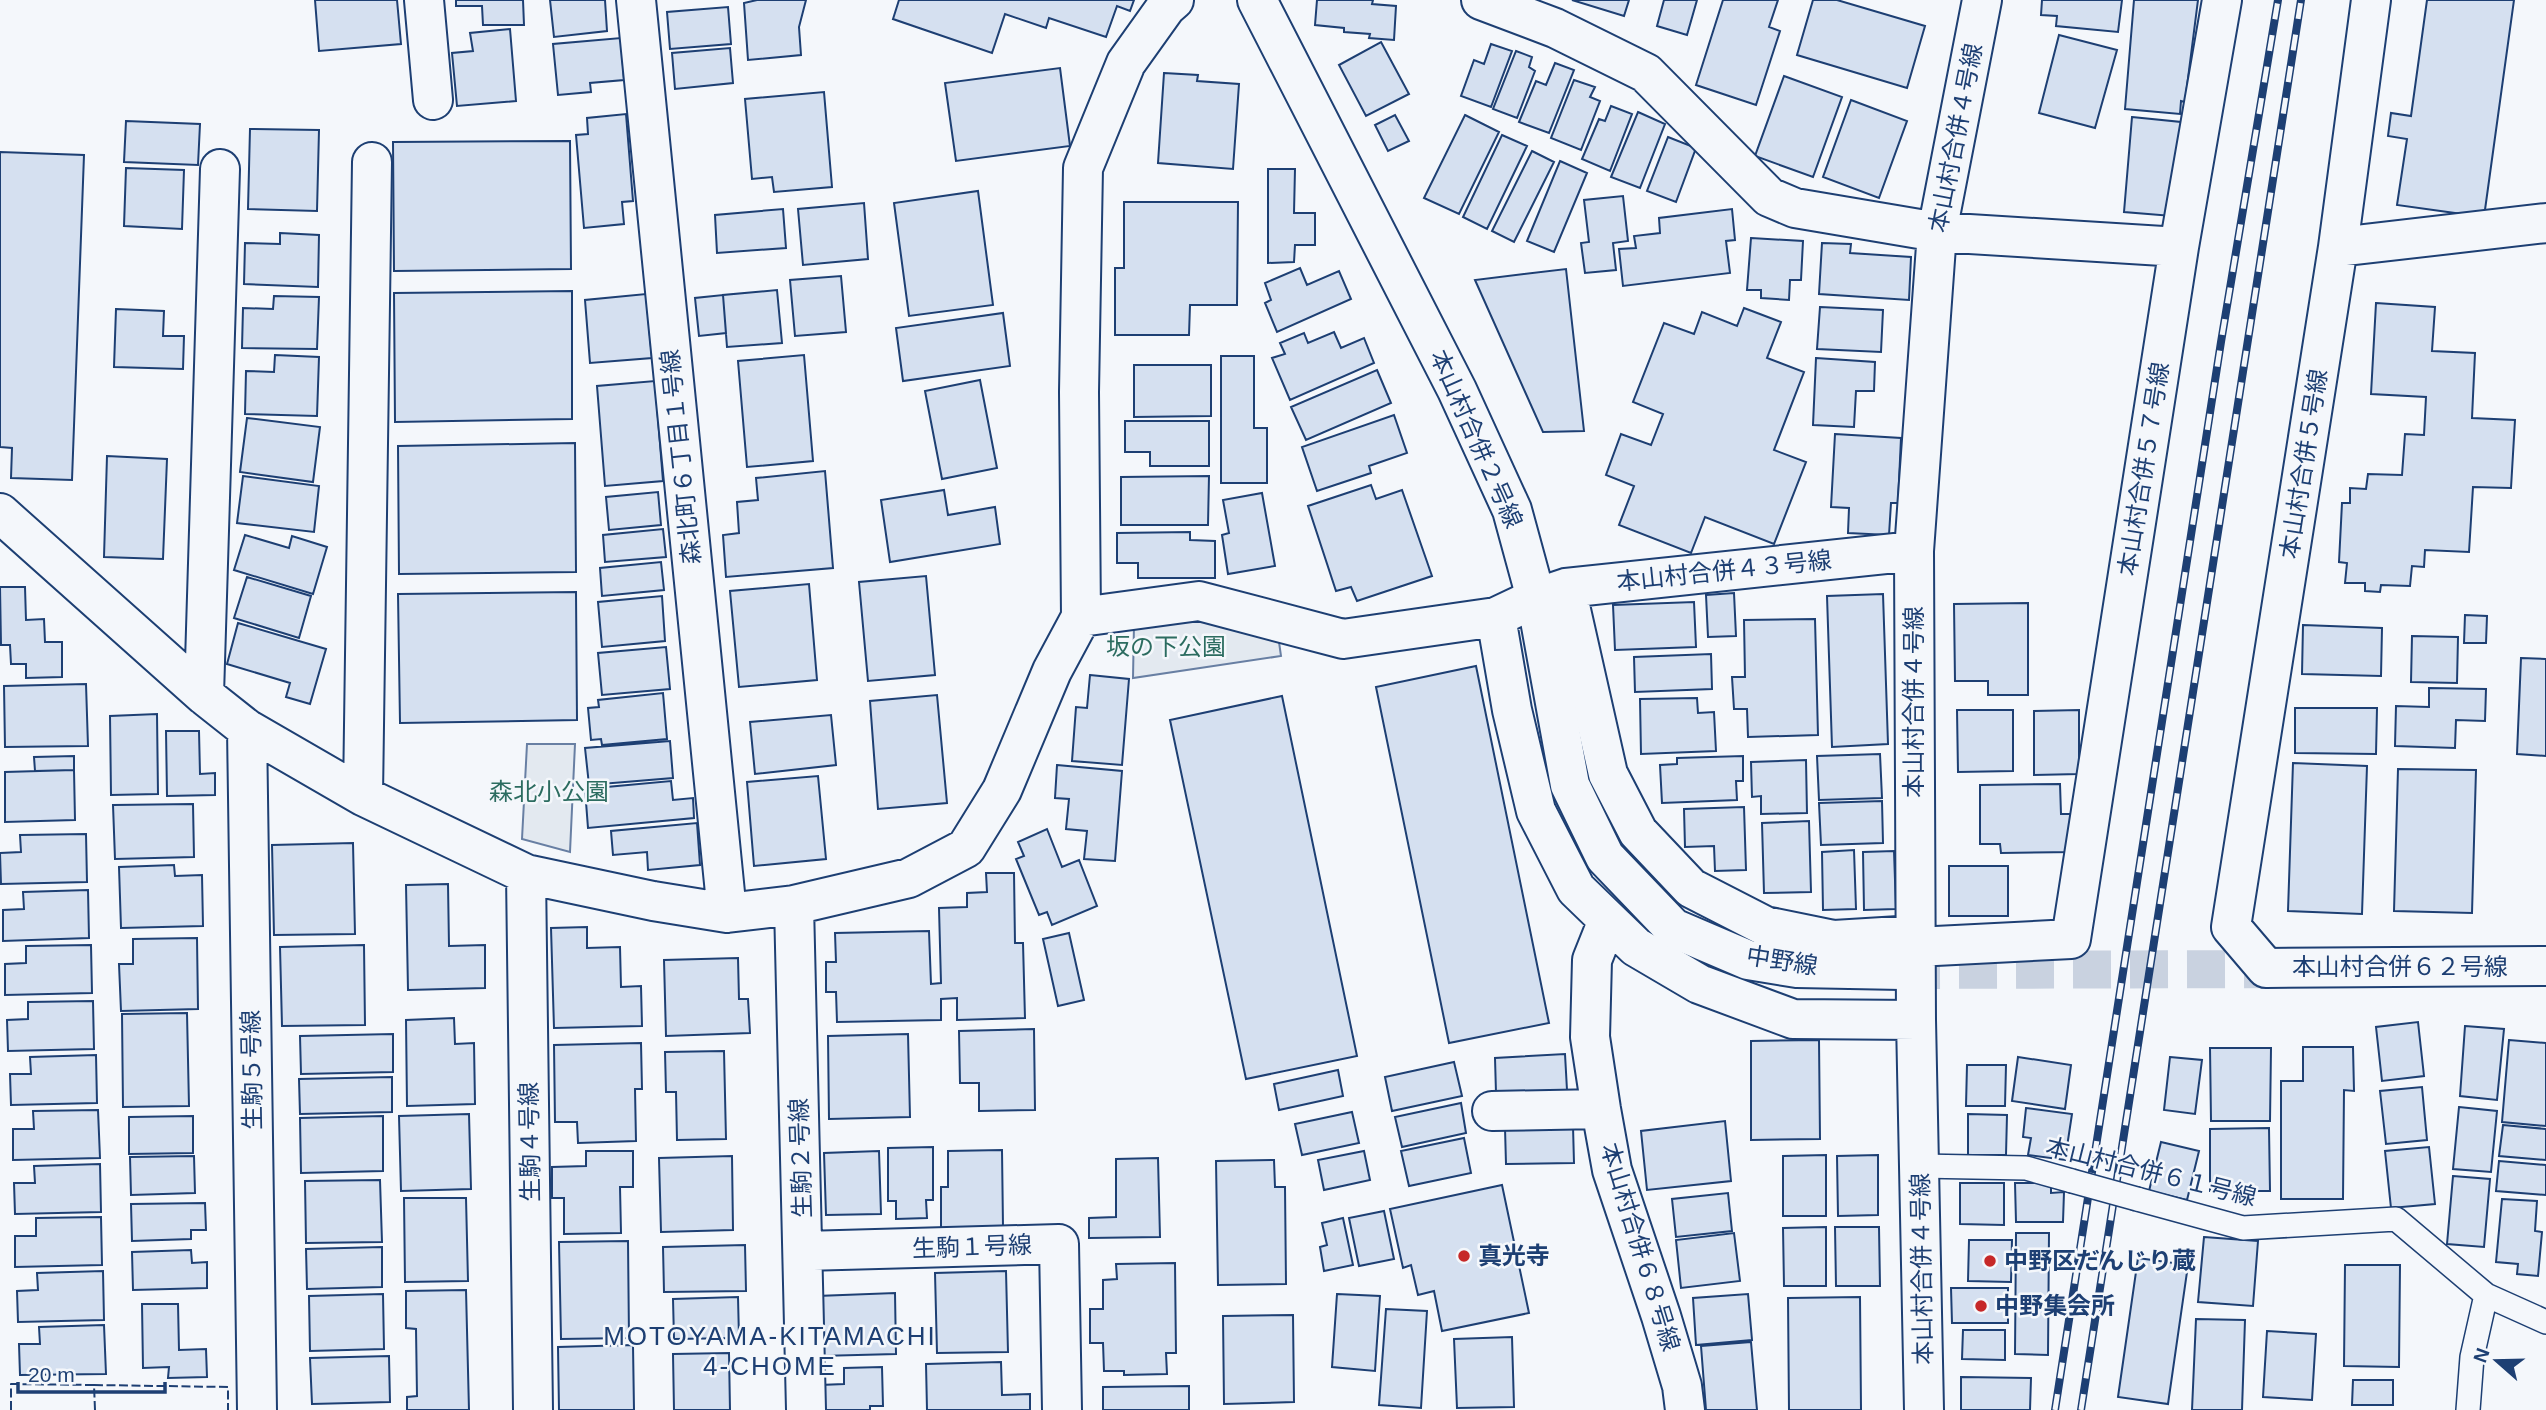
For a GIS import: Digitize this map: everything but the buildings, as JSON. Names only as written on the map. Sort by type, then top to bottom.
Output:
[{"type":"street","points":[[424,0],[433,100]]},
{"type":"street","name":"森北町６丁目１号線","points":[[636,0],[727,913]]},
{"type":"street","points":[[0,513],[204,695],[247,729],[363,796],[526,874],[653,901],[727,913],[794,905],[909,878],[966,848],[1002,790],[1052,671],[1082,617],[1079,392],[1083,168],[1126,63],[1166,6],[1174,0]]},
{"type":"street","name":"本山村合併２号線","points":[[1257,0],[1457,390],[1551,593],[1570,785],[1605,857],[1639,892]]},
{"type":"street","points":[[1481,0],[1555,28],[1646,73],[1769,197],[1795,208],[1937,232],[2179,247]]},
{"type":"street","name":"本山村合併４号線","points":[[1924,1410],[1916,1020],[1911,951],[1914,551],[1937,232],[1982,0]]},
{"type":"street","name":"本山村合併５７号線","points":[[1911,951],[2071,939],[2179,247],[2222,0]]},
{"type":"street","name":"本山村合併５号線","points":[[2231,927],[2338,247],[2371,0]]},
{"type":"street","points":[[363,796],[372,162]]},
{"type":"street","points":[[204,695],[220,169]]},
{"type":"street","points":[[2338,247],[2546,223]]},
{"type":"street","name":"本山村合併４３号線","points":[[1082,617],[1199,601],[1343,639],[1496,617],[1551,593],[1914,551]]},
{"type":"street","points":[[1551,593],[1608,774],[1638,832],[1691,888],[1765,926],[1834,940],[1911,951]]},
{"type":"street","points":[[1496,617],[1512,710],[1536,811],[1576,889],[1636,947],[1699,984],[1793,1019],[1916,1020]]},
{"type":"street","name":"生駒５号線","points":[[247,729],[257,1410]]},
{"type":"street","name":"生駒４号線","points":[[526,874],[533,1410]]},
{"type":"street","name":"中野線","points":[[1639,892],[1673,928],[1748,960],[1797,968],[1911,951]]},
{"type":"street","name":"生駒２号線","points":[[794,905],[806,1410]]},
{"type":"street","name":"本山村合併６８号線","points":[[1608,920],[1592,960],[1590,1037],[1601,1109],[1612,1170],[1672,1351],[1682,1386],[1685,1410]]},
{"type":"street","name":"本山村合併６２号線","points":[[2231,927],[2266,968],[2546,966]]},
{"type":"street","points":[[1492,1111],[1601,1109]]},
{"type":"street","name":"生駒１号線","points":[[804,1251],[1059,1244],[1062,1410]]},
{"type":"lane","name":"本山村合併６１号線","points":[[1920,1166],[2026,1168],[2243,1228],[2396,1219],[2486,1295],[2546,1322]]},
{"type":"lane","points":[[2468,1410],[2472,1357],[2486,1295]]},
{"type":"green space","name":"坂の下公園","points":[[1193,617],[1279,642],[1281,656],[1133,678],[1134,624]]},
{"type":"green space","name":"森北小公園","points":[[527,744],[575,744],[570,852],[522,839]]},
{"type":"tunnel","points":[[1902,970],[2295,969]]},
{"type":"railway","points":[[2055,1410],[2221,342],[2278,0]]},
{"type":"railway","points":[[2081,1410],[2301,0]]},
{"type":"fence","points":[[11,1410],[11,1384],[94,1385],[94,1388]]},
{"type":"fence","points":[[95,1410],[94,1385],[228,1387],[228,1410]]},
{"type":"place","name":"真光寺","points":[[1464,1256]]},
{"type":"place","name":"中野区だんじり蔵","points":[[1990,1261]]},
{"type":"place","name":"中野集会所","points":[[1981,1306]]},
{"type":"district","name":"MOTOYAMA-KITAMACHI 4-CHOME","points":[[770,1351]]}]
